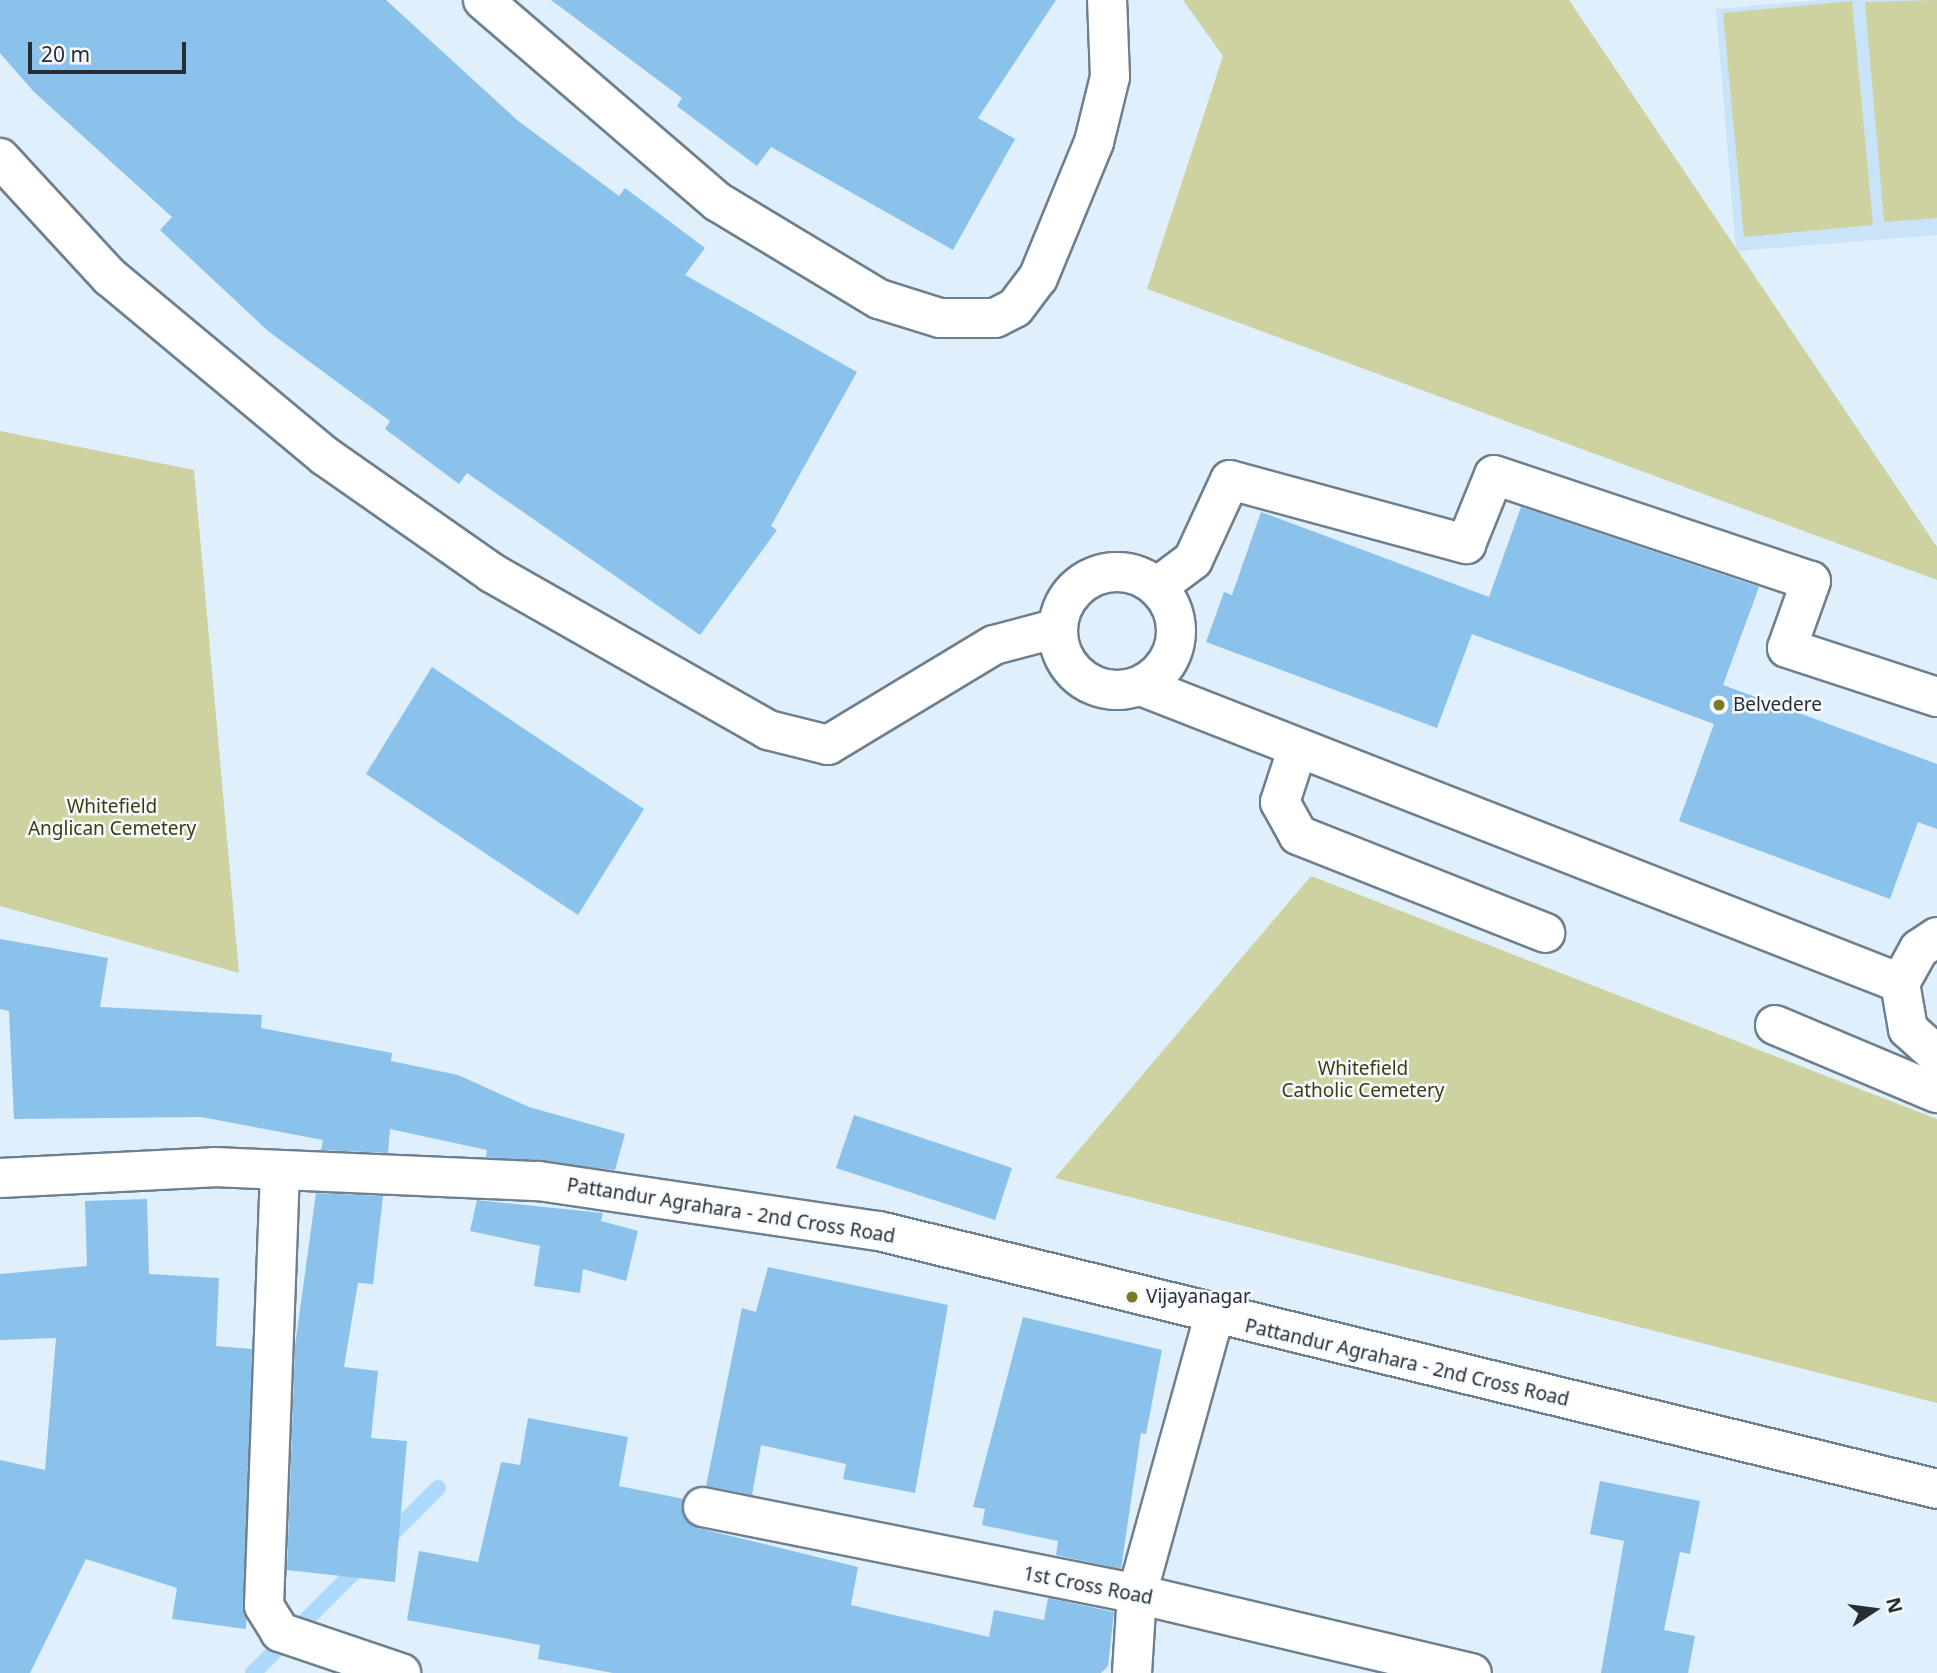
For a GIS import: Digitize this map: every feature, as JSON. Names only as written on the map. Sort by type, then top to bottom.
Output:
[{"type":"street","points":[[483,0],[718,202],[879,299],[940,318],[995,318],[1014,308],[1038,278],[1094,142],[1110,77],[1107,0]]},
{"type":"street","points":[[0,158],[110,277],[325,456],[492,573],[768,730],[828,745],[995,645],[1058,628]]},
{"type":"street","points":[[1157,587],[1193,560],[1230,480],[1466,544],[1494,475],[1811,581],[1787,648],[1937,697]]},
{"type":"street","points":[[1141,686],[1170,659],[1176,640],[1176,621],[1157,587],[1123,572],[1086,580],[1067,601],[1058,628],[1060,648],[1083,681],[1102,689],[1141,686],[1297,750],[1900,982]]},
{"type":"street","points":[[1297,750],[1280,802],[1298,835],[1545,933]]},
{"type":"street","points":[[1937,937],[1919,949],[1900,982],[1908,1029],[1937,1055]]},
{"type":"street","points":[[1775,1026],[1937,1093]]},
{"type":"street","points":[[281,1170],[264,1605],[280,1632],[320,1649],[401,1673]]},
{"type":"street","name":"Pattandur Agrahara - 2nd Cross Road","points":[[0,1178],[281,1170],[538,1181],[879,1231],[1214,1317],[1937,1489]]},
{"type":"street","points":[[1132,1673],[1137,1594],[1214,1317]]},
{"type":"street","name":"1st Cross Road","points":[[703,1507],[1137,1594],[1472,1673]]},
{"type":"shaded area","points":[[1821,0],[1937,0],[1937,235],[1736,251],[1716,9]]},
{"type":"green space","points":[[1183,0],[1569,0],[1937,547],[1937,580],[1147,289],[1223,56]]},
{"type":"green space","points":[[1937,0],[1937,218],[1884,222],[1865,2]]},
{"type":"green space","points":[[1852,1],[1873,225],[1744,237],[1723,13]]},
{"type":"green space","name":"Whitefield Anglican Cemetery","points":[[0,431],[194,470],[239,973],[0,906]]},
{"type":"green space","name":"Whitefield Catholic Cemetery","points":[[1311,876],[1937,1119],[1937,1403],[1055,1178]]},
{"type":"building","points":[[0,0],[386,0],[517,120],[619,196],[625,188],[705,248],[685,275],[857,372],[771,526],[777,530],[700,635],[467,473],[459,484],[385,429],[390,421],[268,331],[160,230],[172,217],[34,92],[0,53]]},
{"type":"building","points":[[551,0],[1056,0],[978,118],[1015,139],[953,250],[771,147],[757,166],[677,106],[682,98]]},
{"type":"building","name":"Belvedere","points":[[1521,507],[1759,587],[1723,685],[1937,764],[1937,829],[1918,822],[1890,899],[1679,821],[1714,724],[1472,634],[1437,728],[1206,642],[1224,592],[1232,595],[1261,512],[1489,597]]},
{"type":"building","points":[[432,667],[644,809],[578,915],[366,774]]},
{"type":"building","points":[[0,939],[108,958],[100,1007],[262,1015],[261,1028],[392,1053],[391,1061],[458,1075],[529,1107],[625,1134],[615,1170],[486,1157],[487,1150],[390,1129],[388,1153],[321,1150],[323,1140],[201,1117],[14,1119],[9,1011],[0,1009]]},
{"type":"building","points":[[854,1115],[1012,1168],[995,1220],[836,1168]]},
{"type":"building","points":[[316,1193],[383,1196],[373,1284],[358,1283],[344,1367],[378,1371],[371,1438],[407,1441],[395,1582],[287,1570],[295,1346]]},
{"type":"building","points":[[147,1199],[149,1274],[219,1278],[216,1346],[252,1349],[246,1629],[172,1619],[177,1588],[86,1559],[30,1673],[0,1673],[0,1460],[45,1470],[56,1338],[0,1340],[0,1274],[87,1266],[85,1201]]},
{"type":"building","points":[[477,1200],[603,1213],[601,1221],[638,1231],[626,1281],[583,1269],[580,1293],[534,1286],[540,1246],[470,1231]]},
{"type":"building","points":[[768,1267],[948,1305],[915,1493],[843,1479],[846,1464],[761,1445],[752,1495],[706,1486],[742,1308],[756,1312]]},
{"type":"building","points":[[1023,1317],[1162,1350],[1146,1434],[1141,1433],[1121,1569],[1056,1555],[1058,1541],[982,1525],[985,1509],[973,1507]]},
{"type":"building","points":[[528,1418],[628,1437],[619,1486],[684,1499],[683,1515],[698,1528],[858,1567],[851,1605],[989,1637],[994,1610],[1044,1620],[1048,1598],[1114,1612],[1108,1666],[1101,1673],[613,1673],[538,1659],[540,1645],[407,1620],[419,1551],[478,1562],[501,1462],[520,1465]]},
{"type":"building","points":[[1600,1481],[1700,1501],[1690,1554],[1680,1552],[1664,1630],[1695,1636],[1688,1673],[1601,1673],[1624,1541],[1590,1534]]},
{"type":"waterway","points":[[385,1541],[438,1488]]},
{"type":"waterway","points":[[253,1673],[364,1562]]},
{"type":"place","name":"Belvedere","points":[[1719,705]]},
{"type":"place","name":"Vijayanagar","points":[[1132,1297]]}]
